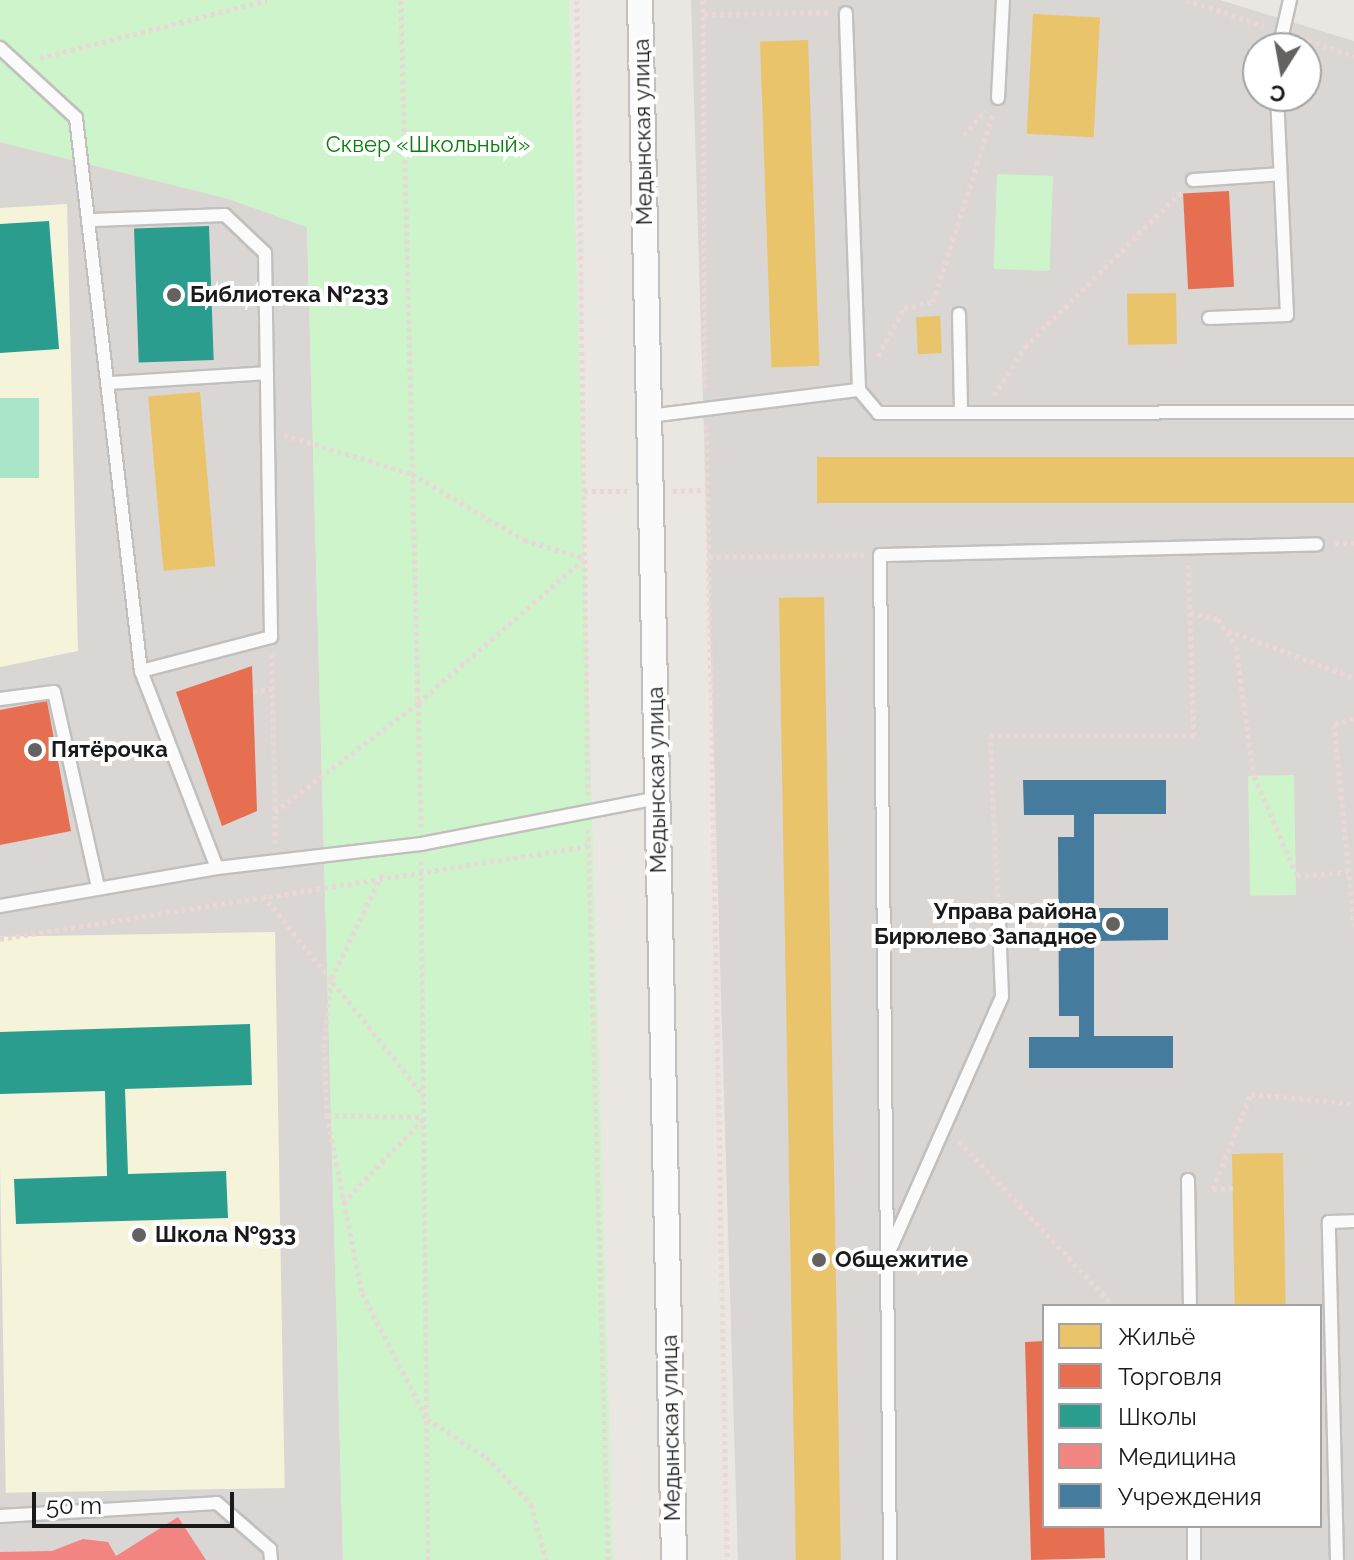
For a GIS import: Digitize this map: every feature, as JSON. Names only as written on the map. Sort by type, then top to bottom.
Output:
[{"type":"street","name":"Медынская улица","points":[[640,0],[674,1560]]},
{"type":"lane","points":[[998,98],[1003,0]]},
{"type":"lane","points":[[1283,32],[1290,0]]},
{"type":"lane","points":[[846,13],[859,390],[878,413],[1354,412]]},
{"type":"lane","points":[[0,48],[76,118],[93,220],[141,671],[217,868]]},
{"type":"lane","points":[[1209,318],[1287,315],[1278,112]]},
{"type":"lane","points":[[1193,180],[1280,174]]},
{"type":"lane","points":[[93,220],[225,215],[265,253],[271,637],[141,671]]},
{"type":"lane","points":[[959,314],[961,413]]},
{"type":"lane","points":[[110,383],[267,373]]},
{"type":"lane","points":[[649,416],[859,390]]},
{"type":"lane","points":[[890,1560],[880,555],[1317,544]]},
{"type":"lane","points":[[0,699],[54,692],[98,888]]},
{"type":"lane","points":[[0,906],[217,868],[421,844],[588,814],[657,798]]},
{"type":"lane","points":[[885,1260],[1002,997],[999,923]]},
{"type":"lane","points":[[1188,1180],[1190,1304]]},
{"type":"lane","points":[[1337,1560],[1329,1222],[1354,1221]]},
{"type":"lane","points":[[0,1516],[217,1503],[270,1549],[271,1560]]},
{"type":"lane","points":[[1194,1528],[1194,1560]]},
{"type":"path","points":[[19,63],[267,0]]},
{"type":"path","points":[[401,0],[422,868],[428,1560]]},
{"type":"path","points":[[577,0],[588,814],[608,1560]]},
{"type":"path","points":[[703,0],[705,409],[727,1560]]},
{"type":"path","points":[[704,14],[846,13]]},
{"type":"path","points":[[964,135],[998,98]]},
{"type":"path","points":[[859,390],[904,308],[933,302],[998,98]]},
{"type":"path","points":[[982,413],[1025,347],[1193,180]]},
{"type":"path","points":[[268,429],[412,474],[524,540],[585,558]]},
{"type":"path","points":[[999,923],[990,736],[1194,736],[1188,547]]},
{"type":"path","points":[[709,557],[880,555]]},
{"type":"path","points":[[275,812],[418,703],[585,558]]},
{"type":"path","points":[[1190,613],[1218,619],[1227,629],[1240,665],[1254,776],[1297,876],[1349,872]]},
{"type":"path","points":[[1227,629],[1354,678]]},
{"type":"path","points":[[271,637],[275,861]]},
{"type":"path","points":[[253,692],[272,689]]},
{"type":"path","points":[[1354,719],[1334,724],[1354,926]]},
{"type":"path","points":[[0,939],[382,874],[589,846]]},
{"type":"path","points":[[382,874],[331,980],[327,1115],[342,1204],[362,1293],[427,1419],[513,1482],[531,1504],[546,1560]]},
{"type":"path","points":[[263,895],[424,1096]]},
{"type":"path","points":[[1233,1188],[1213,1189],[1223,1149],[1251,1094],[1354,1104]]},
{"type":"path","points":[[327,1115],[424,1117]]},
{"type":"path","points":[[342,1204],[424,1117]]},
{"type":"path","points":[[946,1124],[1112,1304]]},
{"type":"shaded area","points":[[691,0],[1220,0],[1354,41],[1354,1560],[738,1560]]},
{"type":"shaded area","points":[[0,142],[229,199],[307,227],[343,1560],[0,1560]]},
{"type":"shaded area","points":[[67,204],[78,651],[0,667],[0,208]]},
{"type":"shaded area","name":"Школа №933","points":[[275,932],[285,1488],[6,1493],[0,937]]},
{"type":"green space","name":"Сквер «Школьный»","points":[[0,0],[569,0],[613,1560],[343,1560],[307,227],[229,199],[0,142]]},
{"type":"green space","points":[[997,174],[1053,176],[1050,271],[994,269]]},
{"type":"green space","points":[[0,398],[39,398],[39,478],[0,478]]},
{"type":"green space","points":[[1294,775],[1296,895],[1250,896],[1248,776]]},
{"type":"building: Жильё","points":[[1033,14],[1100,18],[1094,137],[1027,134]]},
{"type":"building: Жильё","points":[[808,40],[819,366],[771,367],[760,42]]},
{"type":"building: Жильё","points":[[1176,293],[1177,344],[1128,345],[1127,294]]},
{"type":"building: Жильё","points":[[940,316],[942,353],[918,354],[916,317]]},
{"type":"building: Жильё","points":[[200,392],[215,566],[163,571],[148,397]]},
{"type":"building: Жильё","points":[[817,457],[1354,457],[1354,503],[817,503]]},
{"type":"building: Жильё","points":[[824,597],[841,1560],[796,1560],[779,598]]},
{"type":"building: Жильё","points":[[1283,1153],[1286,1304],[1235,1304],[1232,1154]]},
{"type":"building: Торговля","points":[[1229,191],[1234,287],[1188,289],[1183,193]]},
{"type":"building: Торговля","points":[[252,666],[257,811],[222,826],[176,692]]},
{"type":"building: Торговля","points":[[47,701],[71,831],[0,845],[0,710]]},
{"type":"building: Торговля","points":[[1042,1341],[1042,1528],[1104,1528],[1105,1558],[1031,1560],[1025,1342]]},
{"type":"building: Школы","points":[[49,221],[59,349],[0,353],[0,224]]},
{"type":"building: Школы","name":"Библиотека №233","points":[[209,226],[214,360],[139,363],[134,229]]},
{"type":"building: Школы","points":[[250,1024],[252,1085],[125,1089],[128,1174],[226,1171],[228,1218],[16,1224],[14,1179],[107,1176],[105,1091],[0,1094],[0,1032]]},
{"type":"building: Медицина","points":[[178,1517],[206,1560],[0,1560],[0,1552],[52,1551],[83,1539],[108,1542],[116,1556]]},
{"type":"building: Учреждения","name":"Управа района Бирюлево Западное","points":[[1023,780],[1166,780],[1166,814],[1094,814],[1094,908],[1168,908],[1168,940],[1094,941],[1094,1036],[1173,1036],[1173,1068],[1029,1068],[1029,1037],[1079,1037],[1079,1016],[1059,1016],[1058,837],[1074,837],[1074,815],[1024,815]]},
{"type":"place","name":"Библиотека №233","points":[[174,295]]},
{"type":"place","name":"Пятёрочка","points":[[35,750]]},
{"type":"place","name":"Управа района Бирюлево Западное","points":[[1113,924]]},
{"type":"place","name":"Школа №933","points":[[139,1235]]},
{"type":"place","name":"Общежитие","points":[[819,1260]]}]
